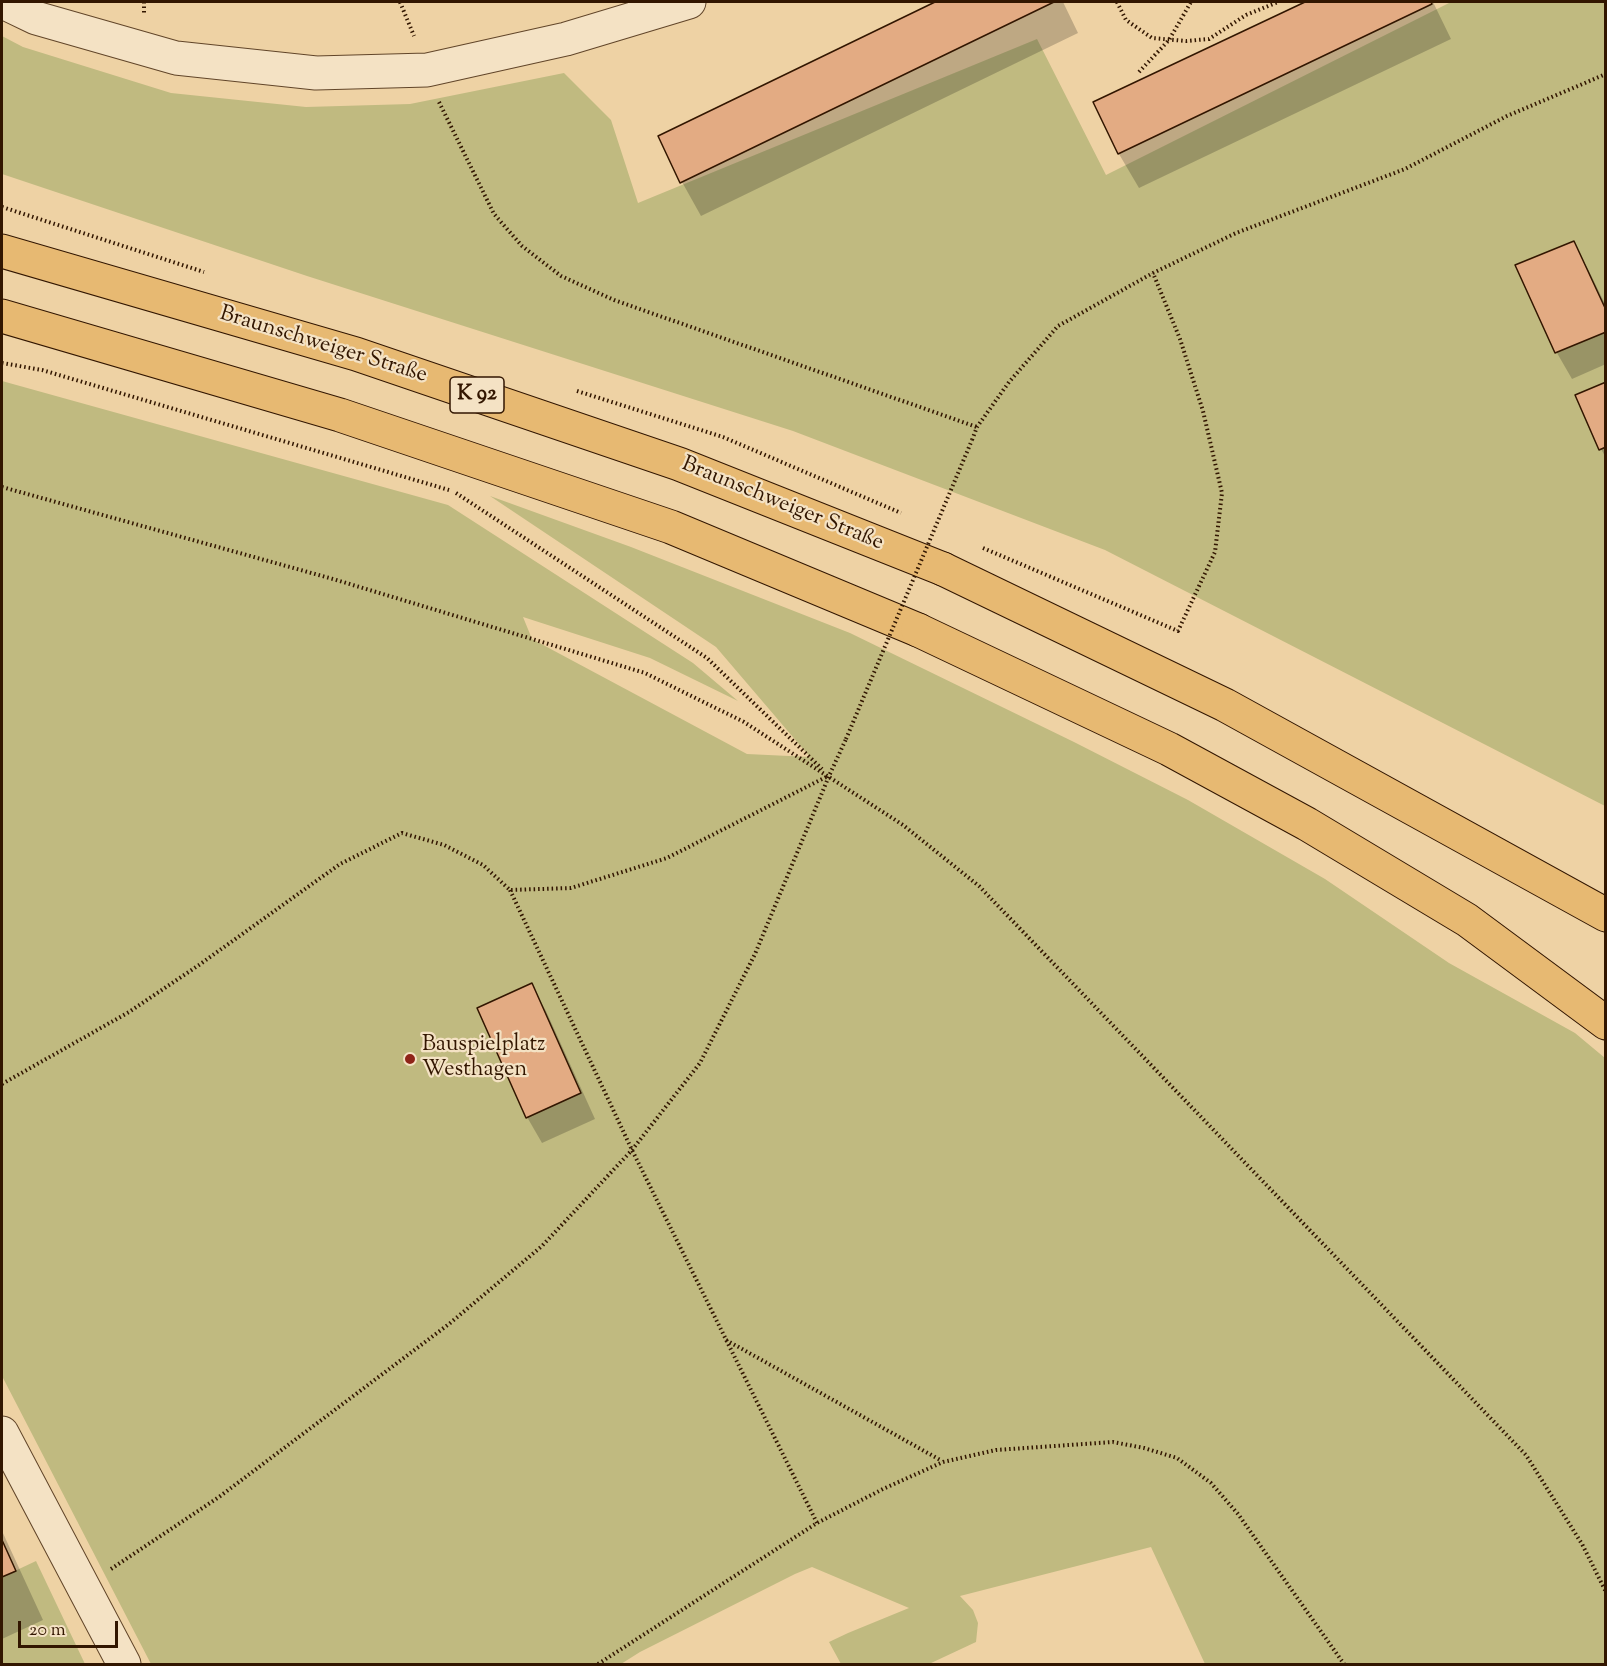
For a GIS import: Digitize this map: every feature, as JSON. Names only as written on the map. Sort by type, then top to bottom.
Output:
[{"type":"highway","name":"Braunschweiger Straße","points":[[2,251],[356,354],[679,464],[943,568],[1225,705],[1605,915]]},
{"type":"highway","points":[[2,316],[340,415],[671,527],[918,630],[1169,749],[1307,824],[1467,920],[1605,1023]]},
{"type":"street","points":[[3,2],[36,18],[176,57],[316,73],[427,70],[592,32],[690,2]]},
{"type":"street","points":[[2,1433],[124,1665]]},
{"type":"path","points":[[1117,2],[1126,20],[1152,38],[1186,41],[1209,39],[1246,15],[1278,2]]},
{"type":"path","points":[[1139,72],[1169,40],[1191,2]]},
{"type":"path","points":[[427,70],[435,92],[494,214],[522,246],[561,276],[614,300],[977,427]]},
{"type":"path","points":[[83,1588],[219,1497],[449,1324],[542,1246],[632,1150],[700,1063],[755,954],[977,427],[1009,382],[1058,326],[1153,273],[1236,232],[1406,169],[1507,116],[1605,74]]},
{"type":"path","points":[[1153,273],[1180,339],[1203,411],[1222,493],[1215,552],[1178,631]]},
{"type":"path","points":[[2,363],[42,370],[456,493],[707,658],[829,776]]},
{"type":"path","points":[[2,487],[333,579],[645,674],[744,722],[903,825],[979,886],[1518,1446],[1582,1544],[1605,1592]]},
{"type":"path","points":[[510,890],[571,888],[666,858],[829,776]]},
{"type":"path","points":[[2,1084],[129,1012],[199,965],[339,864],[402,833],[444,844],[474,860],[483,865],[510,890],[632,1150],[817,1523]]},
{"type":"path","points":[[726,1340],[943,1462]]},
{"type":"path","points":[[598,1665],[817,1523],[882,1489],[943,1462],[996,1449],[1113,1442],[1177,1458],[1211,1483],[1238,1514],[1344,1665]]},
{"type":"shaded area","points":[[1451,2],[1605,2],[1605,806],[1105,550],[793,431],[307,276],[2,174],[2,36],[23,47],[171,93],[306,107],[410,104],[564,73],[611,120],[638,203],[1037,39],[1106,175]]},
{"type":"shaded area","points":[[2,381],[448,505],[693,663],[738,701],[650,658],[523,617],[532,639],[747,754],[810,757],[716,647],[490,496],[631,547],[850,633],[1188,800],[1325,879],[1449,963],[1575,1033],[1605,1058],[1605,1664],[1205,1664],[1151,1547],[960,1596],[973,1610],[978,1623],[976,1642],[929,1664],[841,1664],[829,1642],[909,1608],[812,1567],[640,1652],[621,1664],[151,1664],[2,1376]]},
{"type":"shaded area","points":[[36,1561],[85,1664],[2,1664],[2,1577]]},
{"type":"building","points":[[935,2],[1054,2],[680,183],[658,136]]},
{"type":"building","points":[[1305,2],[1431,2],[1432,4],[1118,154],[1093,102]]},
{"type":"building","points":[[1574,241],[1606,310],[1606,332],[1555,353],[1515,265]]},
{"type":"building","points":[[1606,382],[1606,447],[1599,450],[1575,395]]},
{"type":"building","points":[[532,983],[581,1093],[526,1118],[477,1008]]},
{"type":"building","points":[[2,1540],[16,1571],[2,1577]]},
{"type":"place","name":"Bauspielplatz Westhagen","points":[[410,1059]]}]
